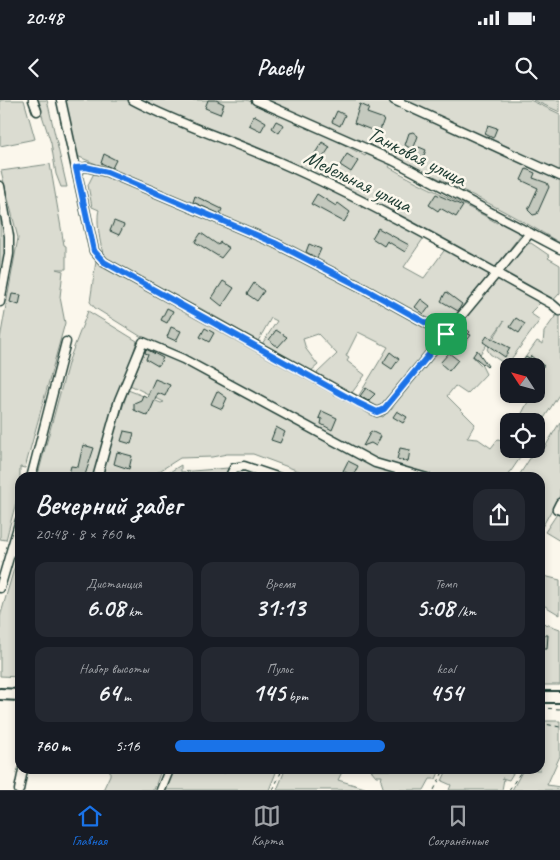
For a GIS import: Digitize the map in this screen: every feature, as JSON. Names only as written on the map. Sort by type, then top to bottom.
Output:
[{"type":"main road","points":[[0,694],[15,694]]},
{"type":"main road","points":[[545,697],[560,698]]},
{"type":"street","points":[[33,100],[37,111]]},
{"type":"street","points":[[61,100],[94,251],[104,262],[377,412],[384,409],[530,233]]},
{"type":"street","name":"Мебельная улица","points":[[132,100],[207,134],[280,162],[428,235],[552,304],[560,311]]},
{"type":"street","name":"Танковая улица","points":[[256,100],[392,160],[560,249]]},
{"type":"street","points":[[394,100],[560,176]]},
{"type":"street","points":[[76,168],[86,167],[107,172],[275,243],[363,288],[446,334]]},
{"type":"street","points":[[0,186],[9,236],[9,254],[0,302]]},
{"type":"street","points":[[33,472],[66,342]]},
{"type":"street","points":[[99,472],[119,400],[143,342],[183,359],[374,463],[406,472]]},
{"type":"street","points":[[232,472],[234,468],[244,466],[262,472]]},
{"type":"street","points":[[560,503],[557,509],[560,510]]},
{"type":"street","points":[[0,588],[15,537]]},
{"type":"street","points":[[19,790],[22,774]]},
{"type":"street","points":[[161,790],[167,774]]},
{"type":"path","points":[[545,708],[560,709]]},
{"type":"path","points":[[545,724],[560,727]]},
{"type":"path","points":[[273,790],[280,774]]},
{"type":"path","points":[[434,790],[442,774]]},
{"type":"path","points":[[509,790],[519,774]]},
{"type":"shaded area","points":[[0,100],[24,100],[35,139],[0,146]]},
{"type":"shaded area","points":[[37,100],[47,100],[67,187],[61,187],[56,174],[51,143]]},
{"type":"shaded area","points":[[64,100],[128,100],[162,118],[252,152],[425,236],[404,267],[424,278],[446,248],[490,274],[448,328],[442,328],[320,263],[233,221],[77,156]]},
{"type":"shaded area","points":[[139,100],[247,100],[321,132],[365,156],[367,154],[391,164],[389,167],[403,175],[497,223],[522,233],[495,268],[387,211]]},
{"type":"shaded area","points":[[267,100],[387,100],[560,179],[560,243],[489,203]]},
{"type":"shaded area","points":[[400,100],[530,100],[560,114],[560,173]]},
{"type":"shaded area","points":[[533,100],[560,100],[560,112]]},
{"type":"shaded area","points":[[50,164],[64,245],[66,246],[66,269],[56,269],[63,271],[60,297],[65,323],[25,468],[20,467],[20,472],[15,472],[15,506],[6,540],[0,539],[0,339],[18,238],[1,171]]},
{"type":"shaded area","points":[[94,173],[103,174],[251,235],[379,300],[437,333],[440,337],[381,407],[369,405],[358,397],[388,347],[358,332],[346,356],[349,358],[347,361],[365,375],[351,394],[316,374],[337,354],[318,334],[303,339],[306,349],[318,365],[311,371],[262,344],[277,321],[271,318],[258,341],[200,308],[186,303],[106,259],[99,234],[99,210],[92,207],[88,185]]},
{"type":"shaded area","points":[[0,200],[7,243],[0,291]]},
{"type":"shaded area","points":[[531,243],[550,256],[548,258],[560,265],[560,293],[548,306],[531,288],[528,292],[542,301],[530,313],[540,320],[512,358],[500,358],[500,361],[490,354],[487,349],[504,321],[480,354],[479,361],[472,356],[482,366],[486,374],[467,394],[455,386],[447,396],[475,424],[467,438],[478,439],[491,448],[498,439],[500,440],[500,458],[520,458],[510,472],[421,472],[381,463],[184,356],[140,336],[95,308],[90,302],[96,261],[100,262],[100,266],[349,402],[383,417],[524,245]]},
{"type":"shaded area","points":[[88,311],[137,341],[126,376],[114,402],[94,472],[39,472],[69,360]]},
{"type":"shaded area","points":[[557,314],[560,315],[560,393],[545,417],[545,413],[522,413],[527,403],[545,403],[545,358],[525,358],[537,341],[543,344],[544,332]]},
{"type":"shaded area","points":[[147,346],[180,361],[370,465],[400,472],[302,472],[253,454],[227,454],[212,457],[180,458],[158,472],[102,472],[128,390],[161,403],[164,402],[130,385]]},
{"type":"shaded area","points":[[560,422],[560,495],[545,522],[545,472],[521,472],[530,458],[545,458],[545,447]]},
{"type":"shaded area","points":[[181,465],[181,472],[170,472]]},
{"type":"shaded area","points":[[228,468],[227,472],[181,472]]},
{"type":"shaded area","points":[[557,514],[560,515],[560,541],[545,532]]},
{"type":"shaded area","points":[[15,565],[15,677],[0,676],[0,617]]},
{"type":"shaded area","points":[[545,576],[560,580],[560,615],[545,606]]},
{"type":"shaded area","points":[[545,624],[560,629],[560,685],[545,685]]},
{"type":"shaded area","points":[[545,721],[560,721],[560,756],[547,785],[560,787],[560,790],[512,790],[521,774],[545,774]]},
{"type":"shaded area","points":[[160,774],[154,790],[103,790],[110,775]]},
{"type":"shaded area","points":[[170,774],[275,774],[269,790],[164,790]]},
{"type":"shaded area","points":[[283,774],[341,774],[338,780],[365,788],[365,790],[277,790]]},
{"type":"shaded area","points":[[374,774],[438,774],[436,779],[430,779],[424,790],[384,790],[381,781],[382,776],[376,776]]},
{"type":"shaded area","points":[[445,774],[513,774],[509,780],[502,778],[504,779],[502,790],[449,790],[451,785],[442,781]]},
{"type":"building","points":[[208,100],[216,100],[224,104],[220,114],[205,108]]},
{"type":"building","points":[[360,104],[369,108],[367,113],[384,119],[379,133],[354,123]]},
{"type":"building","points":[[337,111],[345,115],[340,126],[332,122]]},
{"type":"building","points":[[254,115],[266,122],[261,131],[249,125]]},
{"type":"building","points":[[276,121],[284,125],[279,133],[272,128]]},
{"type":"building","points":[[488,125],[497,128],[493,138],[485,134]]},
{"type":"building","points":[[413,132],[418,136],[413,150],[405,145],[409,133]]},
{"type":"building","points":[[322,142],[330,147],[322,159],[314,155]]},
{"type":"building","points":[[419,147],[426,150],[422,160],[415,157]]},
{"type":"building","points":[[104,154],[116,160],[112,168],[101,163]]},
{"type":"building","points":[[347,154],[358,161],[351,172],[340,165]]},
{"type":"building","points":[[526,169],[535,173],[533,178],[547,183],[549,187],[537,214],[533,215],[528,210],[538,188],[521,180]]},
{"type":"building","points":[[317,194],[336,206],[338,203],[350,212],[344,222],[311,204]]},
{"type":"building","points":[[436,194],[463,206],[456,217],[440,208],[438,211],[429,205]]},
{"type":"building","points":[[195,196],[222,209],[220,214],[193,202]]},
{"type":"building","points":[[114,221],[124,225],[119,235],[110,231]]},
{"type":"building","points":[[378,228],[409,245],[405,252],[387,241],[384,246],[372,238]]},
{"type":"building","points":[[201,233],[218,245],[220,242],[229,248],[221,258],[195,242]]},
{"type":"building","points":[[309,244],[321,249],[317,258],[306,252]]},
{"type":"building","points":[[223,281],[234,288],[222,306],[212,298]]},
{"type":"building","points":[[254,283],[264,291],[257,301],[247,294]]},
{"type":"building","points":[[446,292],[462,304],[458,311],[441,301]]},
{"type":"building","points":[[12,294],[21,295],[19,305],[10,302]]},
{"type":"building","points":[[421,299],[430,306],[424,314],[415,307]]},
{"type":"building","points":[[167,308],[173,311],[167,323],[161,320]]},
{"type":"building","points":[[516,318],[525,324],[519,333],[510,327]]},
{"type":"building","points":[[462,325],[470,332],[468,334],[471,335],[466,342],[455,334]]},
{"type":"building","points":[[171,327],[181,331],[176,341],[167,337]]},
{"type":"building","points":[[205,328],[214,333],[209,342],[200,337]]},
{"type":"building","points":[[276,330],[287,337],[278,347],[269,340]]},
{"type":"building","points":[[487,336],[510,348],[505,357],[483,342]]},
{"type":"building","points":[[146,349],[163,358],[158,366],[146,359],[148,354],[145,353]]},
{"type":"building","points":[[477,350],[488,366],[487,367],[473,356]]},
{"type":"building","points":[[390,352],[399,359],[392,369],[383,363]]},
{"type":"building","points":[[449,353],[458,360],[449,371],[440,363]]},
{"type":"building","points":[[155,379],[170,385],[165,396],[158,393],[148,416],[134,410],[134,403],[141,400],[143,395],[147,397]]},
{"type":"building","points":[[366,388],[375,394],[368,401],[360,396]]},
{"type":"building","points":[[217,391],[227,398],[222,409],[211,404]]},
{"type":"building","points":[[322,411],[337,418],[332,430],[321,424],[322,419],[319,418]]},
{"type":"building","points":[[397,411],[407,417],[403,423],[393,417]]},
{"type":"building","points":[[276,427],[285,432],[280,443],[271,440]]},
{"type":"building","points":[[124,431],[134,433],[131,444],[121,441]]},
{"type":"building","points":[[371,431],[381,436],[376,446],[371,443],[363,446]]},
{"type":"building","points":[[83,445],[94,448],[86,472],[70,472],[71,466],[78,467]]},
{"type":"building","points":[[400,448],[410,450],[408,462],[397,459]]},
{"type":"building","points":[[117,452],[132,456],[129,469],[114,464]]},
{"type":"building","points":[[348,461],[358,466],[355,472],[343,471]]},
{"type":"building","points":[[545,635],[548,635],[547,649],[545,649]]},
{"type":"route","points":[[86,167],[107,172],[275,243],[363,288],[446,334],[384,409],[377,412],[104,262],[94,251],[76,168],[86,167]]}]
